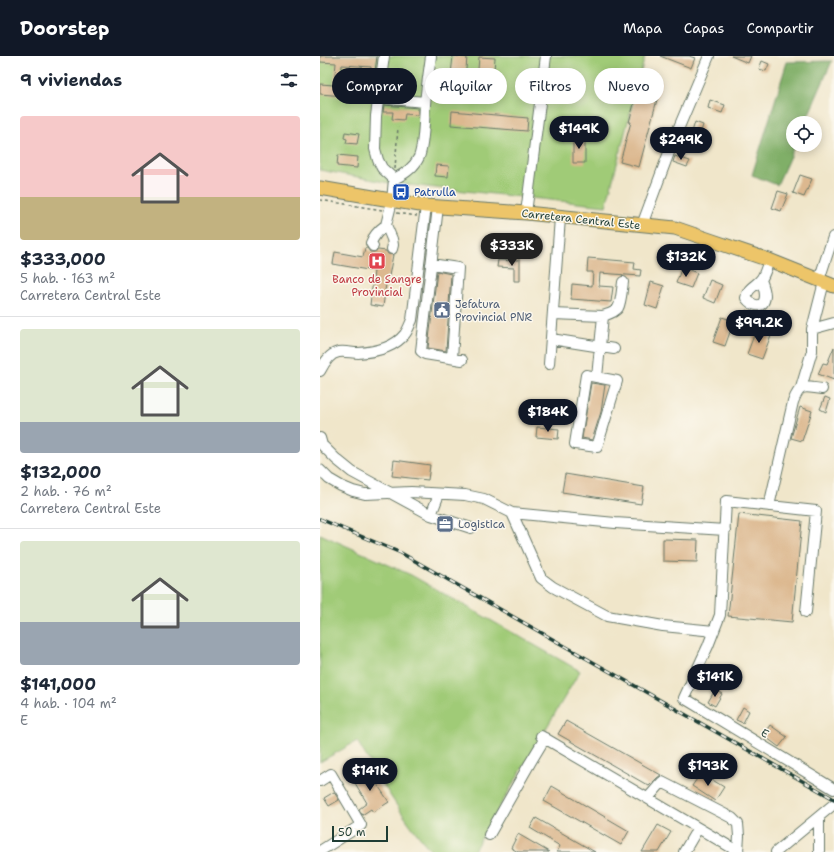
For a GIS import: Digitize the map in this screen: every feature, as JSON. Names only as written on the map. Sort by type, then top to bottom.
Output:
[{"type":"main road","name":"Carretera Central Este","points":[[320,188],[390,206],[430,210],[526,213],[560,218],[675,228],[769,260],[825,282]]},
{"type":"street","points":[[382,68],[384,56]]},
{"type":"street","points":[[429,68],[431,56]]},
{"type":"street","points":[[526,213],[546,56]]},
{"type":"street","points":[[642,225],[674,139],[709,56]]},
{"type":"street","points":[[394,179],[405,174],[419,156],[422,142],[425,102],[417,101]]},
{"type":"street","points":[[377,104],[374,149],[382,168],[394,179]]},
{"type":"street","points":[[392,249],[392,239],[386,226],[394,179]]},
{"type":"street","points":[[430,210],[431,264],[421,351],[425,354],[457,359],[458,268],[431,264]]},
{"type":"street","points":[[320,371],[329,356],[339,352],[357,353],[379,351],[397,342],[406,333],[412,320],[430,210]]},
{"type":"street","points":[[549,364],[560,218]]},
{"type":"street","points":[[373,246],[372,243],[374,237],[379,230],[386,226]]},
{"type":"street","points":[[769,506],[794,402],[797,393],[801,388],[812,351],[812,329],[825,282],[834,237]]},
{"type":"street","points":[[761,280],[769,260]]},
{"type":"street","points":[[553,314],[604,316],[615,311],[619,307],[623,282]]},
{"type":"street","points":[[597,377],[604,316]]},
{"type":"street","points":[[812,329],[834,323]]},
{"type":"street","points":[[551,339],[614,349]]},
{"type":"street","points":[[586,375],[597,377],[617,381],[597,447],[575,444],[586,375]]},
{"type":"street","points":[[801,388],[806,387],[822,389]]},
{"type":"street","points":[[320,438],[322,445],[352,472],[431,515],[471,528]]},
{"type":"street","points":[[320,470],[329,479],[341,486],[365,494],[411,492],[465,495],[484,499],[512,513],[615,523],[725,530]]},
{"type":"street","points":[[431,515],[439,494]]},
{"type":"street","points":[[512,513],[541,578],[554,587],[607,616],[663,626],[714,631],[720,615],[726,501],[816,511],[806,612]]},
{"type":"street","name":"E","points":[[714,631],[684,698],[834,789]]},
{"type":"street","points":[[489,835],[543,737],[738,852],[738,824],[732,818],[662,782],[648,798]]},
{"type":"street","points":[[320,781],[330,774],[361,825],[320,851]]},
{"type":"street","points":[[776,852],[834,804]]},
{"type":"street","points":[[819,817],[819,852]]},
{"type":"street","points":[[684,852],[698,828]]},
{"type":"path","points":[[394,179],[398,127]]},
{"type":"path","points":[[320,200],[430,210]]},
{"type":"green space","points":[[320,56],[645,56],[642,68],[594,68],[594,104],[633,104],[606,206],[390,183],[320,170]]},
{"type":"green space","points":[[832,61],[808,116],[786,116],[786,152],[792,152],[777,185],[752,175],[787,62]]},
{"type":"green space","points":[[320,534],[411,575],[580,671],[473,852],[432,852],[401,812],[357,741],[320,762]]},
{"type":"building","points":[[320,56],[377,56],[375,68],[342,65],[342,68],[336,68],[336,63],[320,62]]},
{"type":"building","points":[[453,56],[467,57],[466,68],[452,68]]},
{"type":"building","points":[[660,56],[689,56],[695,58],[691,68]]},
{"type":"building","points":[[731,56],[751,56],[748,63]]},
{"type":"building","points":[[479,57],[495,58],[494,68],[478,68]]},
{"type":"building","points":[[762,61],[769,64],[766,71],[759,69]]},
{"type":"building","points":[[320,84],[332,85],[332,95],[320,94]]},
{"type":"building","points":[[710,100],[725,105],[722,113],[708,108]]},
{"type":"building","points":[[634,104],[656,104],[639,167],[620,162],[631,122],[629,122]]},
{"type":"building","points":[[384,105],[418,108],[418,115],[405,114],[404,120],[392,119],[393,112],[383,112]]},
{"type":"building","points":[[452,111],[528,118],[527,131],[451,125]]},
{"type":"building","points":[[695,122],[703,125],[700,135],[692,132]]},
{"type":"building","points":[[345,132],[359,134],[357,144],[346,143],[347,139],[344,138]]},
{"type":"building","points":[[573,138],[585,138],[585,163],[573,163]]},
{"type":"building","points":[[338,155],[358,157],[357,168],[337,166]]},
{"type":"building","points":[[675,156],[690,161],[687,167],[673,162]]},
{"type":"building","points":[[436,165],[449,166],[448,177],[435,176]]},
{"type":"building","points":[[800,175],[812,179],[804,197],[793,193]]},
{"type":"building","points":[[778,191],[788,194],[781,211],[772,208]]},
{"type":"building","points":[[365,248],[367,248],[370,252],[378,250],[386,251],[388,254],[393,255],[389,276],[387,276],[383,307],[370,305],[374,271],[333,264],[335,252],[363,257]]},
{"type":"building","points":[[588,258],[635,262],[634,269],[641,270],[640,276],[600,273],[599,286],[613,287],[611,302],[571,299],[572,284],[592,286],[593,272],[587,272]]},
{"type":"building","points":[[498,260],[520,260],[520,281],[514,281],[514,268],[497,267]]},
{"type":"building","points":[[682,267],[697,273],[691,288],[676,283]]},
{"type":"building","name":"Jefatura Provincial PNR","points":[[437,271],[451,274],[446,351],[428,348]]},
{"type":"building","points":[[710,280],[722,285],[715,303],[703,298]]},
{"type":"building","points":[[651,282],[664,286],[657,309],[645,305]]},
{"type":"building","points":[[746,310],[757,314],[753,324],[742,320]]},
{"type":"building","points":[[722,317],[734,321],[725,346],[713,342]]},
{"type":"building","points":[[756,330],[771,335],[762,359],[747,354]]},
{"type":"building","points":[[834,347],[834,380],[818,374],[823,363],[827,364]]},
{"type":"building","points":[[591,383],[605,385],[601,412],[592,440],[582,438]]},
{"type":"building","points":[[825,397],[830,399],[826,412],[820,409]]},
{"type":"building","points":[[800,407],[812,411],[802,441],[791,438]]},
{"type":"building","points":[[537,427],[559,429],[558,439],[536,437]]},
{"type":"building","points":[[394,460],[430,465],[428,480],[392,476]]},
{"type":"building","points":[[565,474],[644,487],[641,504],[562,492]]},
{"type":"building","points":[[739,514],[802,521],[792,622],[728,616]]},
{"type":"building","points":[[663,539],[698,540],[697,562],[663,561]]},
{"type":"building","points":[[715,690],[722,694],[715,706],[708,702]]},
{"type":"building","points":[[743,707],[749,711],[743,723],[736,720]]},
{"type":"building","points":[[566,721],[661,775],[649,786],[558,734]]},
{"type":"building","points":[[770,725],[787,737],[779,747],[763,735]]},
{"type":"building","points":[[367,769],[389,802],[373,812],[371,809],[362,815],[359,809],[367,803],[352,778]]},
{"type":"building","points":[[701,773],[724,787],[715,801],[692,786]]},
{"type":"building","points":[[552,786],[629,831],[621,845],[544,801]]},
{"type":"building","points":[[334,792],[339,800],[329,806],[324,798]]},
{"type":"building","points":[[536,818],[595,852],[557,852],[560,846],[530,828]]},
{"type":"building","points":[[658,825],[671,832],[659,852],[642,852]]},
{"type":"building","points":[[518,834],[549,852],[518,852],[511,848]]},
{"type":"railway","points":[[320,519],[401,553],[834,799]]},
{"type":"place","name":"Patrulla","points":[[401,192]]},
{"type":"place","name":"Banco de Sangre Provincial","points":[[377,261]]},
{"type":"place","name":"Jefatura Provincial PNR","points":[[442,310]]},
{"type":"place","name":"Logistica","points":[[445,524]]}]
